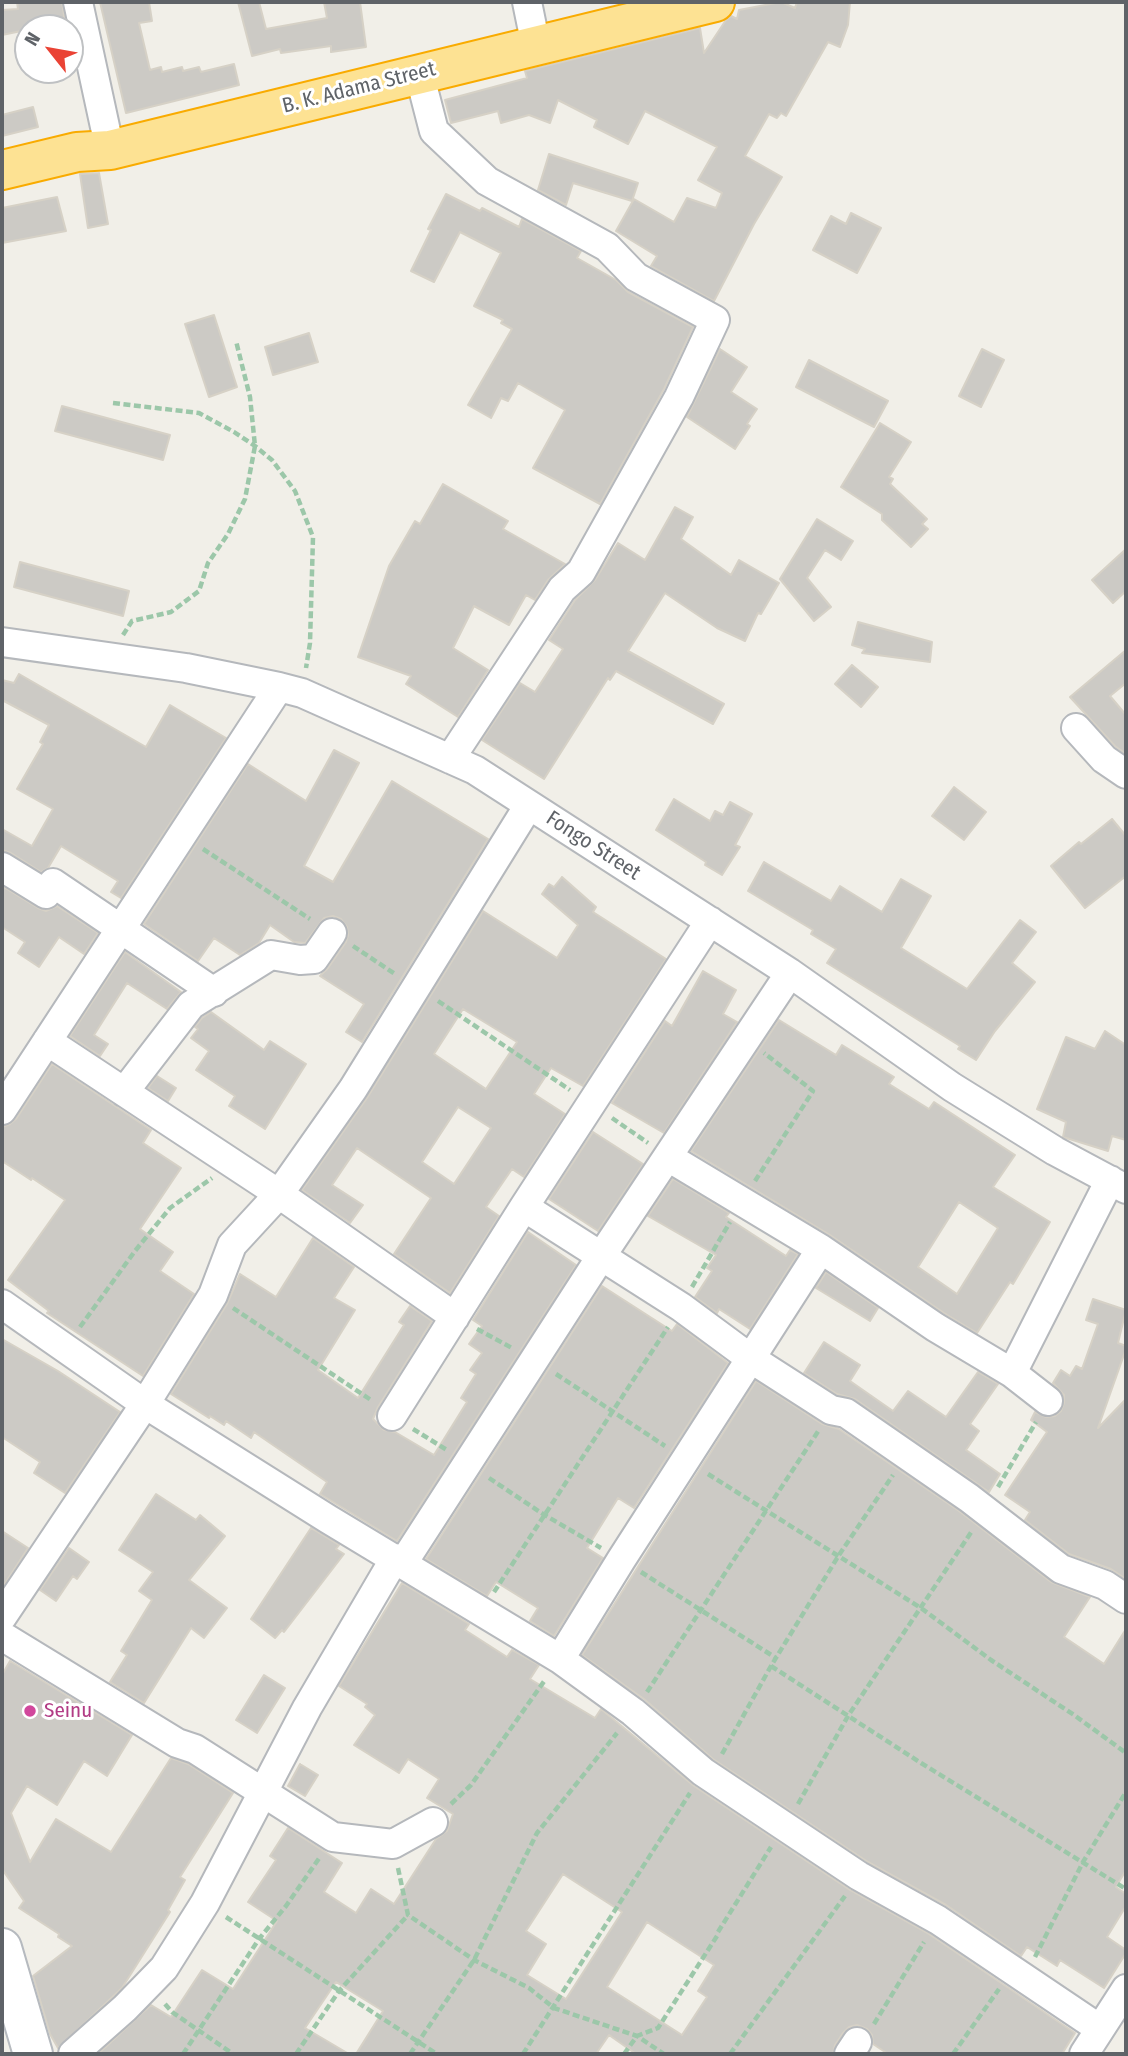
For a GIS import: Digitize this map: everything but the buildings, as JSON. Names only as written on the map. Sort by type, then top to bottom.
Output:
[{"type":"highway","name":"B. K. Adama Street","points":[[2,170],[77,152],[110,149],[715,2]]},
{"type":"street","points":[[78,2],[110,149]]},
{"type":"street","points":[[527,2],[536,46]]},
{"type":"street","points":[[419,73],[434,131],[487,181],[607,247],[636,277],[715,320],[679,397],[581,572],[562,589],[450,758]]},
{"type":"street","name":"Fongo Street","points":[[2,642],[186,668],[290,690],[475,770],[790,973],[952,1087],[1055,1151],[1118,1184]]},
{"type":"street","points":[[2,1110],[121,928],[290,690]]},
{"type":"street","points":[[1076,727],[1104,759],[1126,774]]},
{"type":"street","points":[[2,1617],[145,1404],[213,1296],[232,1245],[279,1194],[353,1090],[529,805]]},
{"type":"street","points":[[2,867],[46,894],[54,883],[214,992]]},
{"type":"street","points":[[392,1416],[710,921]]},
{"type":"street","points":[[124,1092],[191,1006],[271,955],[299,960],[314,959],[332,933]]},
{"type":"street","points":[[73,2054],[164,1968],[205,1903],[307,1708],[399,1560],[468,1463],[600,1258],[790,973]]},
{"type":"street","points":[[47,1041],[279,1194],[455,1317]]},
{"type":"street","points":[[668,1157],[821,1249],[935,1327],[1012,1373],[1048,1401]]},
{"type":"street","points":[[1012,1373],[1118,1184]]},
{"type":"street","points":[[524,1207],[600,1258],[681,1307],[750,1358],[831,1410],[846,1413],[985,1510],[1061,1569],[1105,1585],[1126,1599]]},
{"type":"street","points":[[560,1659],[821,1249]]},
{"type":"street","points":[[2,1304],[145,1404],[328,1519],[560,1659],[633,1712],[706,1774],[859,1876],[938,1920],[1100,2029]]},
{"type":"street","points":[[2,1636],[177,1743],[195,1749],[333,1837],[393,1844],[433,1822]]},
{"type":"street","points":[[2,1948],[9,2010],[33,2054]]},
{"type":"street","points":[[1084,2054],[1126,1989]]},
{"type":"path","points":[[109,657],[132,621],[171,612],[199,591],[208,563],[229,534],[245,499],[255,446],[250,397],[236,341]]},
{"type":"path","points":[[113,403],[199,413],[255,446],[272,460],[295,491],[313,537],[310,643],[290,690]]},
{"type":"path","points":[[65,1348],[135,1251],[170,1208],[233,1163]]},
{"type":"path","points":[[213,1296],[543,1514],[776,1658]]},
{"type":"path","points":[[455,1317],[534,1360],[839,1555],[920,1608],[1126,1753]]},
{"type":"path","points":[[624,2054],[637,2036],[658,2028],[786,1825],[848,1716],[985,1510],[1048,1401]]},
{"type":"path","points":[[523,2054],[706,1774],[839,1555],[906,1455]]},
{"type":"path","points":[[433,1822],[471,1785],[560,1659]]},
{"type":"path","points":[[771,1666],[1126,1889]]},
{"type":"path","points":[[953,2054],[1018,1975],[1126,1791]]},
{"type":"path","points":[[183,2054],[258,1938],[286,1906],[333,1837]]},
{"type":"path","points":[[393,1844],[408,1915],[474,1960],[529,1988],[554,2008],[637,2036],[664,2054]]},
{"type":"path","points":[[730,2054],[859,1876]]},
{"type":"path","points":[[205,1903],[437,2054]]},
{"type":"path","points":[[296,2054],[339,1991],[408,1915]]},
{"type":"path","points":[[853,2048],[872,2028],[938,1920]]},
{"type":"path","points":[[147,1986],[172,2012],[233,2054]]},
{"type":"place","name":"Seinu","points":[[30,1711]]}]
